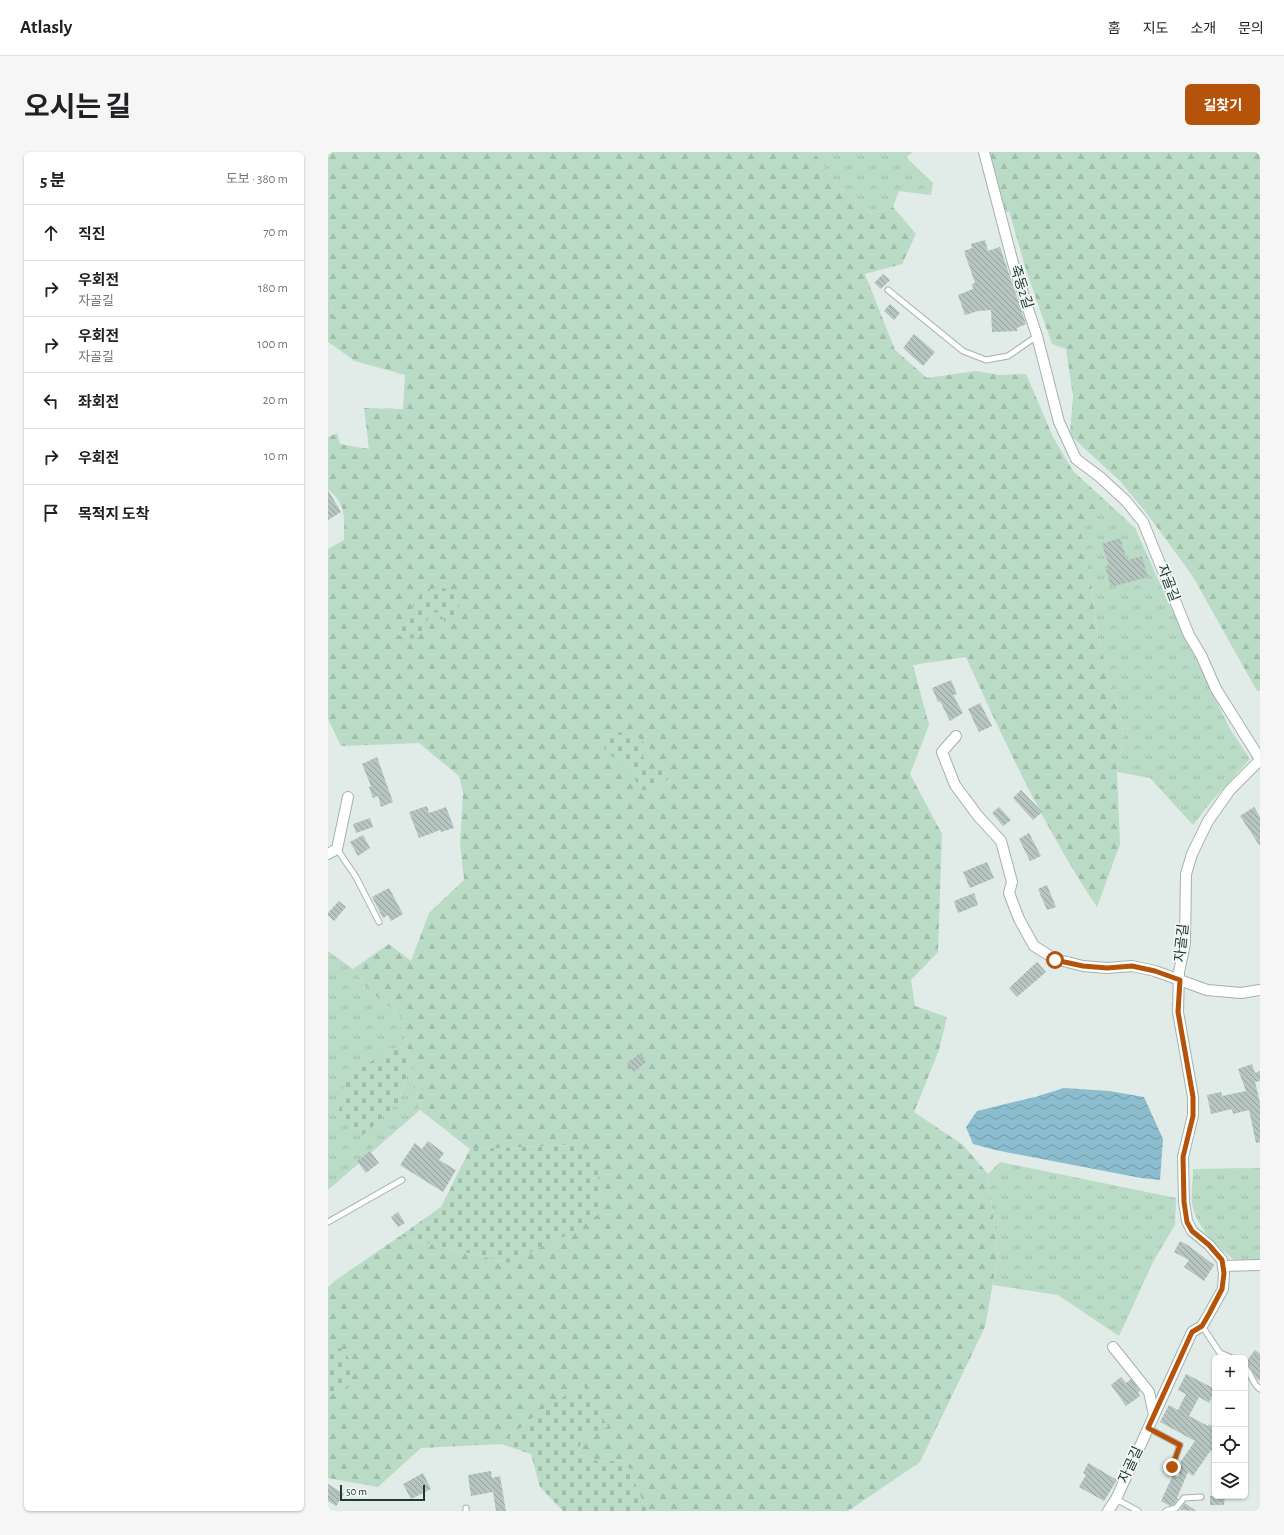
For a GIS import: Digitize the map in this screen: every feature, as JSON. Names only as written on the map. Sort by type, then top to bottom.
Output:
[{"type":"street","name":"죽동2길","points":[[984,152],[1013,263],[1037,336],[1059,422]]},
{"type":"street","name":"자골길","points":[[1059,422],[1076,459],[1100,477],[1126,501],[1143,522],[1189,635],[1201,655],[1216,689],[1260,760],[1230,790],[1208,821],[1192,854],[1186,874],[1185,943],[1179,972],[1178,1012],[1193,1097],[1193,1116],[1183,1157],[1184,1202],[1187,1222],[1192,1231],[1209,1245],[1222,1260],[1224,1273],[1222,1289],[1202,1326],[1192,1332],[1116,1499],[1108,1511]]},
{"type":"street","points":[[956,736],[942,752],[955,785],[978,816],[1001,841],[1012,882],[1009,893],[1019,919],[1034,946],[1055,960],[1083,966],[1132,966],[1155,971],[1207,990],[1241,993],[1260,990]]},
{"type":"street","points":[[328,854],[338,849],[348,797]]},
{"type":"street","points":[[1223,1266],[1260,1265]]},
{"type":"street","points":[[1113,1347],[1149,1392],[1154,1415]]},
{"type":"lane","points":[[888,290],[963,350],[986,360],[1008,356],[1037,336]]},
{"type":"lane","points":[[338,849],[356,877],[379,922]]},
{"type":"lane","points":[[328,1222],[402,1180]]},
{"type":"lane","points":[[1202,1326],[1220,1353],[1225,1355]]},
{"type":"lane","points":[[1248,1370],[1257,1388],[1260,1390]]},
{"type":"lane","points":[[1148,1428],[1180,1445],[1172,1467],[1177,1474]]},
{"type":"lane","points":[[1166,1511],[1176,1508],[1184,1498],[1201,1497]]},
{"type":"lane","points":[[1116,1499],[1138,1511]]},
{"type":"green space","points":[[328,152],[814,152],[838,186],[872,214],[893,207],[916,234],[902,264],[865,274],[895,350],[927,378],[976,371],[999,375],[1026,374],[1053,437],[1073,471],[1109,504],[1081,531],[1090,577],[1098,638],[1124,731],[1117,772],[1120,844],[1097,907],[1060,847],[1043,816],[1011,753],[966,657],[913,665],[929,725],[910,774],[942,834],[938,952],[911,980],[915,1006],[947,1017],[939,1050],[914,1112],[963,1145],[988,1174],[998,1256],[985,1327],[920,1462],[848,1511],[647,1511],[625,1460],[600,1462],[578,1454],[583,1435],[542,1410],[501,1444],[421,1448],[378,1487],[328,1478],[328,1395],[349,1386],[340,1348],[328,1348],[328,1287],[400,1236],[508,1263],[572,1145],[470,1149],[420,1110],[400,1015],[371,992],[353,969],[389,944],[411,961],[429,913],[464,880],[460,843],[463,793],[459,776],[419,743],[341,746],[328,719],[328,549],[344,540],[344,518],[339,500],[328,489],[328,437],[337,433],[340,444],[369,449],[364,408],[403,409],[405,375],[355,361],[328,342],[328,322],[334,315],[328,298]]},
{"type":"green space","points":[[814,152],[913,152],[906,157],[933,183],[931,195],[899,191],[893,207],[872,214],[838,186]]},
{"type":"green space","points":[[984,152],[1260,152],[1260,691],[1257,691],[1192,575],[1148,515],[1120,481],[1070,435],[1073,396],[1066,349],[1052,344],[1027,273],[1009,211],[1003,214]]},
{"type":"green space","points":[[328,298],[334,315],[328,322]]},
{"type":"green space","points":[[1109,504],[1135,528],[1166,597],[1230,729],[1250,759],[1211,802],[1193,825],[1150,778],[1117,772],[1124,731],[1098,638],[1090,577],[1080,531]]},
{"type":"green space","points":[[443,588],[453,593],[459,605],[458,613],[450,622],[445,622],[440,613],[433,612],[424,625],[419,637],[407,639],[397,634],[400,621],[412,610],[414,602],[429,589]]},
{"type":"green space","points":[[611,732],[629,734],[640,739],[650,748],[641,757],[640,762],[645,768],[666,770],[669,778],[652,792],[640,789],[627,768],[605,750],[603,740]]},
{"type":"green space","points":[[328,951],[353,969],[371,992],[400,1015],[407,1046],[388,1050],[398,1103],[411,1064],[420,1110],[328,1190]]},
{"type":"green space","points":[[407,1046],[411,1064],[398,1103],[363,1135],[339,1111],[346,1079],[388,1050]]},
{"type":"green space","points":[[572,1145],[597,1164],[602,1212],[565,1236],[508,1263],[400,1236],[441,1207],[470,1149]]},
{"type":"green space","points":[[1000,1162],[1176,1198],[1175,1225],[1154,1260],[1119,1336],[1058,1295],[993,1285],[998,1256],[988,1174]]},
{"type":"green space","points":[[1260,1168],[1260,1259],[1241,1265],[1210,1238],[1199,1222],[1192,1203],[1193,1169]]},
{"type":"green space","points":[[328,1348],[340,1348],[352,1362],[349,1387],[328,1395]]},
{"type":"green space","points":[[583,1385],[608,1427],[583,1435],[578,1454],[600,1462],[625,1460],[647,1511],[563,1511],[540,1487],[531,1454],[501,1444],[542,1410]]},
{"type":"water","points":[[1064,1088],[1109,1091],[1144,1097],[1163,1139],[1160,1180],[1141,1178],[995,1150],[973,1144],[966,1127],[977,1111],[1035,1097]]},
{"type":"building","points":[[985,240],[988,251],[1000,247],[1026,324],[1017,328],[1017,331],[992,332],[991,310],[978,311],[965,315],[958,295],[973,289],[972,284],[975,283],[964,251],[972,248],[971,244]]},
{"type":"building","points":[[883,274],[890,280],[881,289],[874,283]]},
{"type":"building","points":[[890,304],[900,313],[894,320],[884,311]]},
{"type":"building","points":[[914,334],[935,352],[923,366],[903,348]]},
{"type":"building","points":[[328,490],[341,512],[328,520]]},
{"type":"building","points":[[1120,538],[1127,560],[1142,556],[1148,577],[1111,587],[1105,566],[1109,565],[1102,544]]},
{"type":"building","points":[[951,680],[957,694],[953,695],[963,713],[950,721],[940,701],[938,702],[932,688]]},
{"type":"building","points":[[980,703],[992,726],[979,732],[968,709]]},
{"type":"building","points":[[377,757],[393,802],[381,807],[378,796],[373,798],[369,787],[371,786],[362,764]]},
{"type":"building","points":[[1021,790],[1042,812],[1033,820],[1013,798]]},
{"type":"building","points":[[427,806],[429,813],[446,807],[454,828],[441,832],[440,830],[419,838],[409,812]]},
{"type":"building","points":[[999,807],[1011,820],[1003,826],[992,813]]},
{"type":"building","points":[[1254,807],[1260,817],[1260,846],[1240,816]]},
{"type":"building","points":[[370,818],[373,827],[356,833],[353,824]]},
{"type":"building","points":[[1029,833],[1041,856],[1030,861],[1019,839]]},
{"type":"building","points":[[363,835],[370,848],[358,856],[350,842]]},
{"type":"building","points":[[987,862],[994,878],[970,888],[963,872]]},
{"type":"building","points":[[1047,885],[1056,907],[1047,910],[1038,889]]},
{"type":"building","points":[[389,888],[403,914],[391,921],[388,915],[383,918],[372,897]]},
{"type":"building","points":[[974,893],[978,905],[958,913],[954,901]]},
{"type":"building","points":[[339,901],[346,907],[334,921],[328,913]]},
{"type":"building","points":[[1037,962],[1046,972],[1017,997],[1009,988]]},
{"type":"building","points":[[639,1054],[646,1062],[634,1072],[627,1063]]},
{"type":"building","points":[[1252,1064],[1255,1073],[1260,1071],[1260,1081],[1255,1082],[1260,1103],[1260,1142],[1256,1143],[1249,1110],[1233,1114],[1232,1109],[1211,1114],[1207,1095],[1221,1092],[1222,1096],[1246,1091],[1238,1069]]},
{"type":"building","points":[[428,1141],[444,1153],[439,1160],[456,1170],[443,1192],[400,1165],[415,1143],[422,1149]]},
{"type":"building","points":[[370,1151],[379,1163],[366,1173],[357,1161]]},
{"type":"building","points":[[398,1212],[405,1223],[398,1227],[391,1217]]},
{"type":"building","points":[[1180,1241],[1214,1265],[1204,1281],[1184,1267],[1189,1260],[1174,1252]]},
{"type":"building","points":[[1255,1350],[1260,1354],[1260,1381],[1248,1365],[1248,1359]]},
{"type":"building","points":[[1186,1374],[1212,1387],[1212,1396],[1209,1403],[1199,1397],[1189,1416],[1208,1426],[1209,1424],[1212,1426],[1212,1451],[1211,1450],[1193,1476],[1188,1472],[1177,1498],[1178,1499],[1174,1505],[1170,1506],[1161,1501],[1173,1475],[1177,1478],[1180,1476],[1180,1472],[1177,1467],[1195,1441],[1160,1422],[1169,1405],[1178,1410],[1186,1394],[1178,1390]]},
{"type":"building","points":[[1121,1377],[1126,1383],[1131,1379],[1140,1391],[1138,1393],[1140,1396],[1126,1406],[1111,1385]]},
{"type":"building","points":[[1088,1463],[1117,1480],[1104,1501],[1079,1487],[1086,1475],[1083,1473]]},
{"type":"building","points":[[491,1471],[492,1478],[500,1476],[506,1511],[496,1511],[493,1492],[471,1496],[468,1475]]},
{"type":"building","points":[[423,1473],[431,1489],[411,1499],[403,1484]]},
{"type":"building","points":[[328,1484],[344,1494],[336,1506],[328,1501]]},
{"type":"building","points":[[1210,1496],[1212,1496],[1212,1499],[1225,1499],[1224,1505],[1210,1505]]},
{"type":"building","points":[[1185,1503],[1196,1511],[1180,1510]]},
{"type":"route","points":[[1055,960],[1083,966],[1107,968],[1132,966],[1155,971],[1180,980],[1178,1012],[1193,1097],[1193,1116],[1183,1157],[1184,1202],[1187,1222],[1192,1231],[1209,1245],[1222,1260],[1224,1273],[1222,1289],[1202,1326],[1192,1332],[1148,1428],[1180,1445],[1172,1467]]}]
